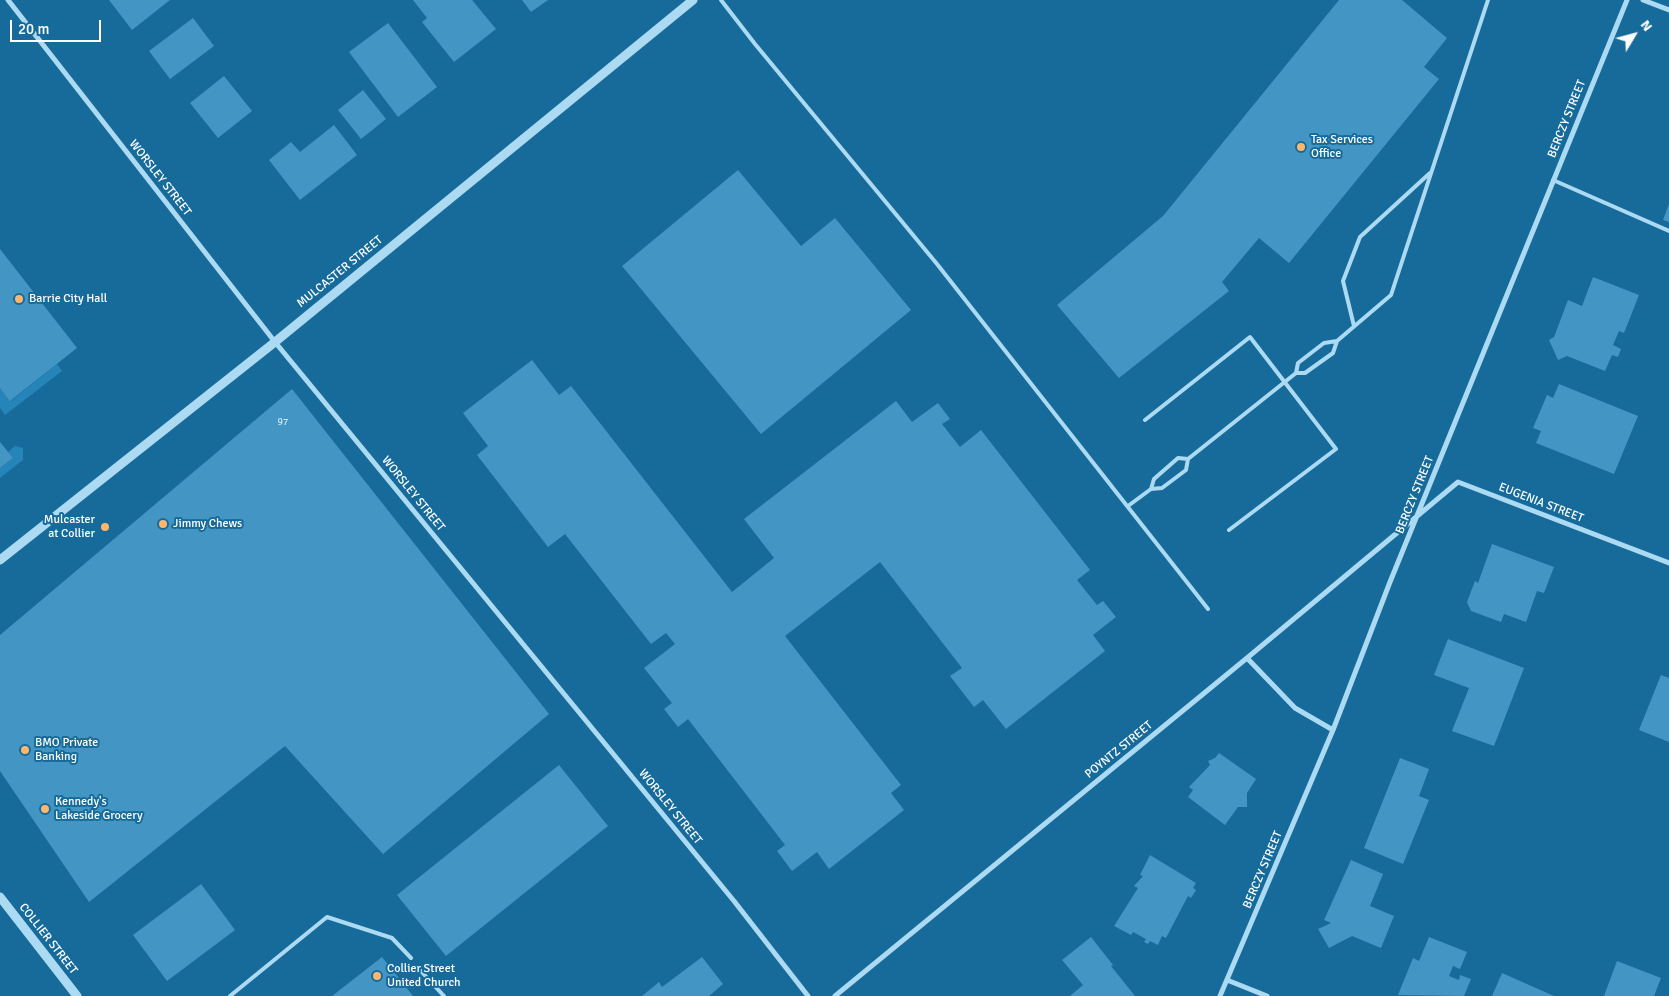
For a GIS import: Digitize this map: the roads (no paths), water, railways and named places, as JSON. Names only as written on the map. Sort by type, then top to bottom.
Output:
[{"type":"street","name":"WORSLEY STREET","points":[[8,0],[275,342],[734,901],[808,996]]},
{"type":"street","name":"MULCASTER STREET","points":[[0,560],[275,342],[693,0]]},
{"type":"street","name":"BERCZY STREET","points":[[1220,996],[1333,730],[1416,518],[1627,0]]},
{"type":"street","points":[[1643,0],[1669,10]]},
{"type":"street","name":"EUGENIA STREET","points":[[1416,518],[1458,482],[1669,564]]},
{"type":"street","name":"POYNTZ STREET","points":[[835,996],[1416,518]]},
{"type":"street","points":[[1247,658],[1295,708],[1333,730]]},
{"type":"street","name":"COLLIER STREET","points":[[0,897],[77,996]]},
{"type":"street","points":[[1227,980],[1267,996]]},
{"type":"lane","points":[[721,0],[755,44],[937,264],[1208,609]]},
{"type":"lane","points":[[1128,506],[1151,489],[1162,488],[1186,470],[1188,459],[1296,373],[1305,373],[1333,353],[1337,341],[1391,295],[1488,0]]},
{"type":"lane","points":[[1354,326],[1343,281],[1360,237],[1432,172]]},
{"type":"lane","points":[[1554,180],[1669,231]]},
{"type":"lane","points":[[1144,420],[1250,338],[1285,382],[1336,449],[1229,530]]},
{"type":"lane","points":[[1296,373],[1298,363],[1324,343],[1337,341]]},
{"type":"lane","points":[[1151,489],[1154,479],[1178,458],[1188,459]]},
{"type":"lane","points":[[230,996],[328,918],[392,938],[411,958]]},
{"type":"lane","points":[[420,968],[444,996]]},
{"type":"place","name":"Tax Services Office","points":[[1301,147]]},
{"type":"place","name":"Barrie City Hall","points":[[19,299]]},
{"type":"place","name":"Jimmy Chews","points":[[163,524]]},
{"type":"place","name":"Mulcaster at Collier","points":[[105,527]]},
{"type":"place","name":"BMO Private Banking","points":[[25,750]]},
{"type":"place","name":"Kennedy's Lakeside Grocery","points":[[45,809]]},
{"type":"place","name":"Collier Street United Church","points":[[377,976]]}]
